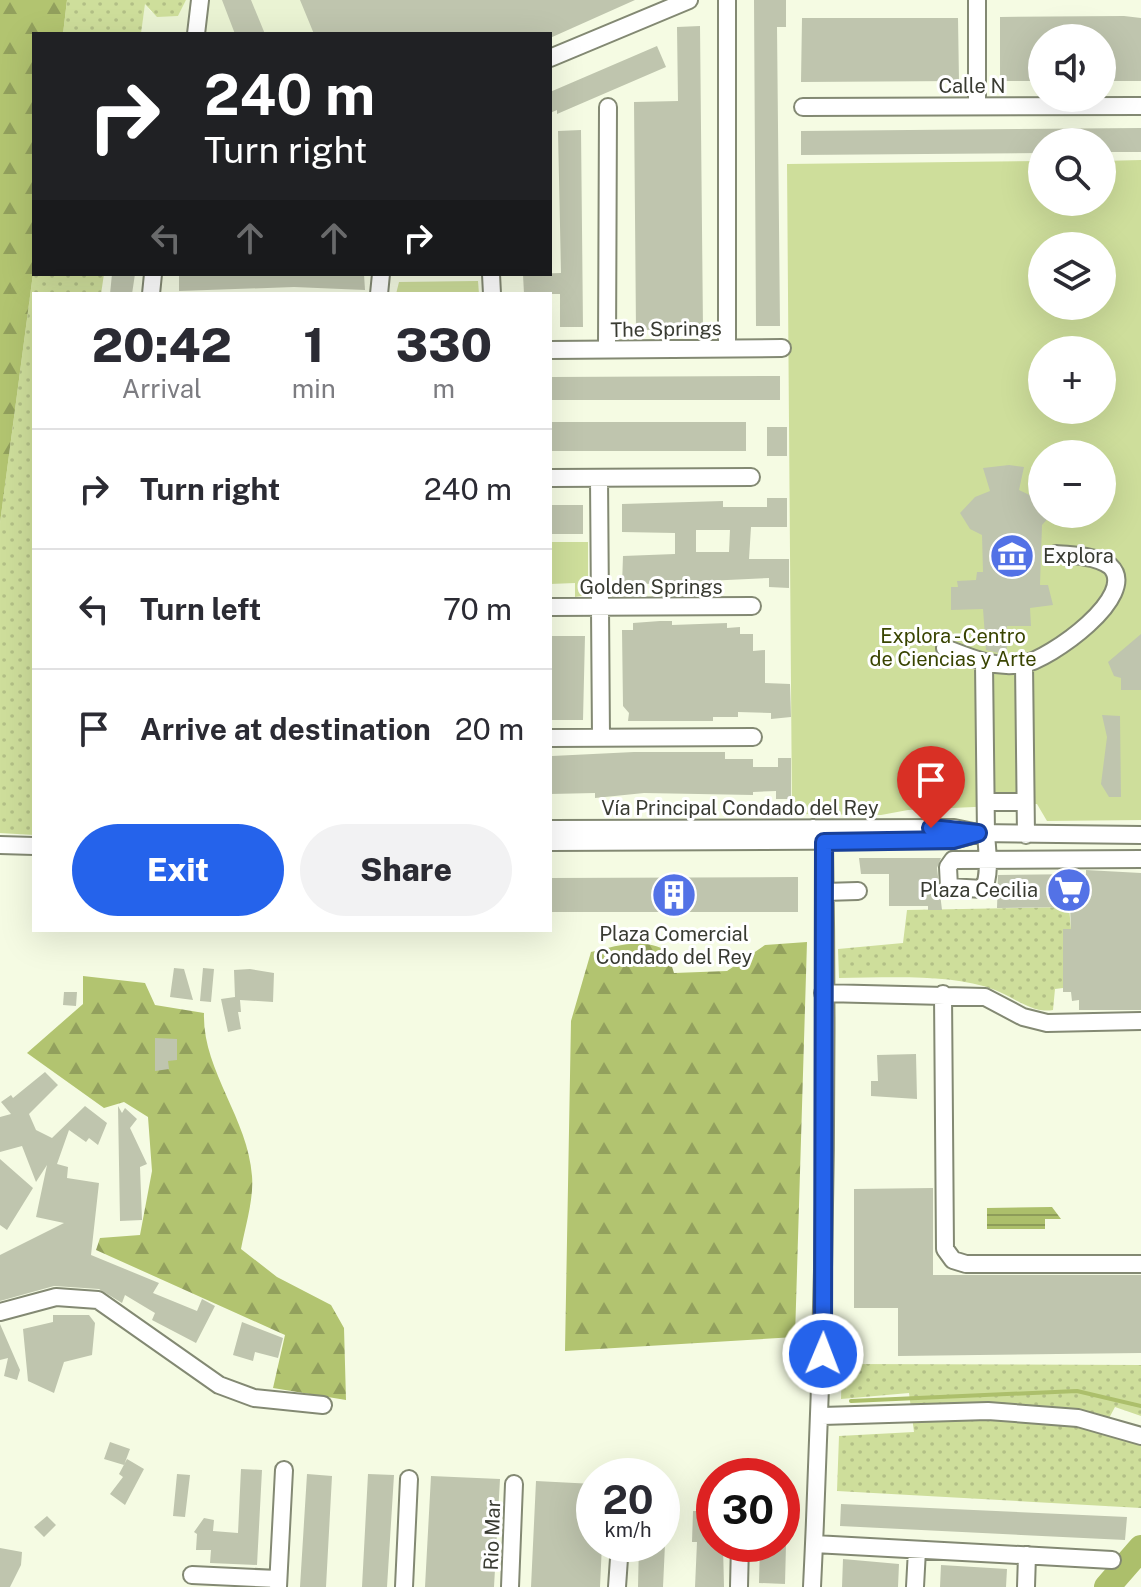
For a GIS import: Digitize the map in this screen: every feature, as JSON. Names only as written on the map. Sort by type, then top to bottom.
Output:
[{"type":"street","points":[[196,32],[200,0]]},
{"type":"street","points":[[552,57],[689,0]]},
{"type":"street","points":[[727,0],[727,349]]},
{"type":"street","points":[[977,0],[977,105]]},
{"type":"street","name":"Calle N","points":[[803,107],[1141,106]]},
{"type":"street","points":[[607,350],[608,107]]},
{"type":"street","name":"The Springs","points":[[552,350],[782,348]]},
{"type":"street","points":[[552,478],[751,477]]},
{"type":"street","points":[[599,478],[601,738]]},
{"type":"street","points":[[945,648],[984,664],[1024,664],[1054,652],[1089,627],[1105,610],[1119,584],[1117,573],[1109,564],[1056,554]]},
{"type":"street","name":"Golden Springs","points":[[552,607],[752,606]]},
{"type":"street","points":[[984,664],[986,802],[982,834],[986,861],[1141,859]]},
{"type":"street","points":[[1024,664],[1026,835]]},
{"type":"street","points":[[552,738],[753,737]]},
{"type":"street","points":[[986,802],[1025,802]]},
{"type":"street","points":[[812,1587],[822,1416],[824,892],[824,842],[813,828]]},
{"type":"street","points":[[824,842],[838,828]]},
{"type":"street","name":"Vía Principal Condado del Rey","points":[[552,829],[954,828],[982,834],[1141,835]]},
{"type":"street","name":"Vía Principal Condado del Rey","points":[[552,842],[953,840],[982,834]]},
{"type":"street","points":[[0,845],[32,846]]},
{"type":"street","points":[[824,892],[858,891]]},
{"type":"street","points":[[823,993],[985,997],[1023,1017],[1047,1023],[1141,1021]]},
{"type":"street","points":[[943,994],[945,1249],[953,1260],[966,1264],[1141,1264]]},
{"type":"street","points":[[0,1312],[56,1297],[98,1300],[219,1385],[254,1398],[323,1405]]},
{"type":"street","points":[[822,1416],[988,1411],[1078,1418],[1141,1436]]},
{"type":"street","points":[[192,1575],[278,1583],[284,1470]]},
{"type":"street","points":[[404,1587],[409,1479]]},
{"type":"street","name":"Rio Mar","points":[[510,1587],[514,1484]]},
{"type":"street","points":[[814,1544],[1112,1560]]},
{"type":"street","points":[[915,1587],[917,1550]]},
{"type":"street","points":[[1026,1587],[1027,1555]]},
{"type":"street","points":[[617,1587],[619,1562]]},
{"type":"street","points":[[739,1587],[740,1562]]},
{"type":"shaded area","points":[[186,0],[556,0],[481,32],[141,32],[145,3],[151,12],[178,16]]},
{"type":"shaded area","points":[[1052,1207],[1061,1219],[1045,1219],[1045,1229],[987,1229],[987,1208]]},
{"type":"green space","points":[[0,0],[67,0],[63,32],[32,32],[33,276],[0,523]]},
{"type":"green space","points":[[67,0],[186,0],[178,16],[157,17],[145,4],[141,32],[63,32]]},
{"type":"green space","name":"Explora - Centro de Ciencias y Arte","points":[[1141,160],[1141,820],[1047,821],[1037,804],[908,810],[881,815],[792,814],[787,164],[1028,161],[1028,216],[1116,216],[1116,161]]},
{"type":"green space","points":[[33,276],[104,276],[101,292],[32,292],[32,835],[0,833],[0,523]]},
{"type":"green space","points":[[478,281],[479,292],[396,292],[399,282]]},
{"type":"green space","points":[[552,542],[588,542],[588,589],[582,596],[575,597],[575,583],[552,584]]},
{"type":"green space","points":[[1069,907],[1071,929],[1063,930],[1063,988],[1055,989],[1053,1010],[1038,1010],[995,990],[959,981],[839,978],[838,949],[903,943],[907,910]]},
{"type":"green space","points":[[807,942],[795,1337],[565,1351],[571,1021],[591,952],[630,944],[649,944],[667,951],[674,973],[727,971],[765,945]]},
{"type":"green space","points":[[83,976],[145,983],[155,1005],[204,1013],[210,1054],[249,1155],[252,1194],[241,1249],[277,1277],[331,1305],[344,1328],[346,1400],[273,1388],[285,1335],[96,1250],[100,1238],[140,1235],[152,1171],[148,1117],[124,1102],[104,1108],[27,1053],[83,1004]]},
{"type":"green space","points":[[842,1364],[1141,1365],[1141,1416],[1115,1407],[1108,1420],[1141,1432],[1141,1508],[837,1491],[839,1436],[914,1432],[909,1393],[841,1399]]},
{"type":"building","points":[[222,0],[251,0],[264,32],[234,32]]},
{"type":"building","points":[[300,0],[635,0],[552,37],[552,32],[313,32]]},
{"type":"building","points":[[754,0],[786,0],[786,27],[777,27],[780,326],[756,326]]},
{"type":"building","points":[[1000,17],[1141,18],[1141,81],[1116,81],[1116,24],[1028,24],[1028,81],[1000,81]]},
{"type":"building","points":[[802,18],[958,18],[959,81],[801,82]]},
{"type":"building","points":[[700,26],[703,329],[636,330],[634,102],[678,101],[677,27]]},
{"type":"building","points":[[657,46],[666,67],[557,114],[557,110],[552,112],[552,91]]},
{"type":"building","points":[[1116,128],[1141,128],[1141,152],[1116,152]]},
{"type":"building","points":[[1028,129],[1028,153],[801,155],[801,131]]},
{"type":"building","points":[[581,130],[583,327],[560,327],[560,294],[524,292],[523,276],[561,273],[558,131]]},
{"type":"building","points":[[112,276],[135,276],[132,292],[110,292]]},
{"type":"building","points":[[179,276],[364,276],[365,290],[294,287],[179,291]]},
{"type":"building","points":[[780,376],[780,400],[552,400],[552,377]]},
{"type":"building","points":[[552,422],[746,422],[746,451],[552,451]]},
{"type":"building","points":[[767,427],[787,427],[787,456],[767,456]]},
{"type":"building","name":"Explora","points":[[1024,467],[1019,490],[1028,494],[1028,528],[1042,528],[1040,585],[1048,585],[1053,605],[1030,608],[1031,626],[1007,626],[1007,654],[986,650],[983,609],[951,610],[951,587],[958,587],[957,581],[976,580],[977,572],[983,572],[982,535],[970,529],[960,513],[975,497],[990,491],[983,468]]},
{"type":"building","points":[[767,498],[787,498],[787,527],[751,527],[749,559],[789,559],[789,588],[769,587],[769,578],[622,585],[623,556],[675,554],[675,533],[622,532],[622,504],[723,501],[723,507],[767,507]],"holes":[[[696,530],[730,530],[729,552],[696,552]]]},
{"type":"building","points":[[552,505],[583,505],[583,534],[552,534]]},
{"type":"building","points":[[672,621],[672,625],[727,623],[727,628],[740,627],[740,634],[753,634],[753,651],[765,650],[765,683],[790,684],[791,717],[771,719],[771,713],[738,712],[738,717],[713,717],[713,721],[628,721],[629,713],[623,706],[622,630],[633,630],[633,623]]},
{"type":"building","points":[[1141,634],[1141,690],[1121,690],[1121,678],[1114,676],[1108,662]]},
{"type":"building","points":[[552,636],[585,636],[583,720],[552,720]]},
{"type":"building","points":[[1102,715],[1120,716],[1121,797],[1109,797],[1101,784],[1107,737]]},
{"type":"building","points":[[725,752],[725,759],[753,759],[753,767],[778,767],[778,758],[791,758],[791,799],[776,799],[776,791],[753,792],[753,795],[644,793],[595,798],[595,793],[552,794],[552,756]]},
{"type":"building","points":[[859,858],[941,858],[937,868],[942,910],[928,910],[928,906],[889,906],[889,874],[861,874]]},
{"type":"building","points":[[1086,870],[1141,873],[1141,1010],[1079,1010],[1079,1000],[1072,1001],[1071,992],[1063,992],[1063,929],[1071,929],[1070,907],[997,908],[998,875],[1086,874]]},
{"type":"building","name":"Plaza Comercial Condado del Rey","points":[[798,877],[798,912],[552,912],[552,878]]},
{"type":"building","points":[[174,968],[184,969],[193,1000],[170,997]]},
{"type":"building","points":[[203,968],[214,969],[211,1002],[200,1001]]},
{"type":"building","points":[[234,970],[274,973],[273,1002],[240,1000],[241,1012],[238,1012],[241,1029],[228,1032],[221,999],[235,997]]},
{"type":"building","points":[[64,992],[77,992],[76,1006],[63,1005]]},
{"type":"building","points":[[155,1038],[177,1039],[177,1060],[168,1061],[169,1069],[155,1071]]},
{"type":"building","points":[[916,1054],[917,1099],[871,1096],[871,1081],[878,1081],[877,1055]]},
{"type":"building","points":[[45,1072],[58,1085],[29,1114],[36,1130],[52,1138],[85,1106],[107,1123],[98,1145],[89,1138],[86,1142],[69,1130],[57,1164],[68,1167],[67,1178],[99,1183],[91,1255],[159,1283],[153,1293],[197,1311],[202,1299],[215,1306],[196,1343],[152,1320],[155,1313],[125,1295],[122,1303],[99,1289],[54,1286],[0,1301],[0,1255],[64,1223],[36,1217],[47,1165],[36,1182],[22,1146],[0,1152],[0,1117],[11,1114],[1,1102],[11,1095],[13,1098]]},
{"type":"building","points":[[118,1106],[122,1113],[125,1108],[137,1119],[130,1128],[147,1164],[140,1167],[142,1220],[120,1221]]},
{"type":"building","points":[[0,1159],[33,1188],[7,1230],[0,1225]]},
{"type":"building","points":[[933,1188],[933,1275],[1141,1275],[1141,1353],[898,1356],[898,1308],[854,1308],[854,1189]]},
{"type":"building","points":[[53,1315],[89,1315],[95,1323],[92,1355],[64,1362],[54,1393],[28,1381],[23,1329],[53,1322]]},
{"type":"building","points":[[242,1322],[283,1338],[278,1358],[255,1352],[253,1361],[233,1355]]},
{"type":"building","points":[[0,1324],[20,1370],[17,1380],[4,1376],[8,1358],[0,1360]]},
{"type":"building","points":[[110,1442],[130,1449],[124,1465],[104,1459]]},
{"type":"building","points":[[127,1459],[144,1469],[125,1505],[110,1494],[123,1477],[119,1474]]},
{"type":"building","points":[[241,1469],[262,1470],[257,1565],[210,1563],[211,1550],[196,1550],[197,1534],[194,1532],[204,1518],[214,1520],[213,1531],[238,1533]]},
{"type":"building","points":[[177,1474],[190,1475],[185,1517],[173,1516]]},
{"type":"building","points":[[307,1474],[332,1476],[326,1587],[300,1587]]},
{"type":"building","points":[[368,1474],[394,1475],[387,1587],[362,1587]]},
{"type":"building","points":[[431,1476],[500,1479],[494,1587],[425,1587]]},
{"type":"building","points":[[536,1481],[576,1483],[576,1562],[601,1562],[600,1587],[531,1587]]},
{"type":"building","points":[[841,1504],[1127,1517],[1125,1540],[840,1526]]},
{"type":"building","points":[[693,1511],[696,1511],[696,1542],[692,1542]]},
{"type":"building","points":[[47,1516],[56,1525],[44,1537],[34,1527]]},
{"type":"building","points":[[0,1548],[22,1552],[21,1565],[10,1587],[0,1587]]},
{"type":"building","points":[[843,1559],[899,1564],[898,1587],[842,1587]]},
{"type":"building","points":[[639,1562],[664,1562],[663,1587],[638,1587]]},
{"type":"building","points":[[696,1562],[723,1562],[724,1587],[695,1587]]},
{"type":"building","points":[[760,1562],[786,1562],[785,1584],[759,1583]]},
{"type":"building","points":[[941,1565],[1007,1569],[1006,1587],[940,1587]]},
{"type":"waterway","points":[[851,1401],[1077,1391],[1141,1406]]},
{"type":"waterway","points":[[1107,1587],[1141,1548]]},
{"type":"place","name":"Explora","points":[[1012,556]]},
{"type":"place","name":"Plaza Cecilia","points":[[1069,890]]},
{"type":"place","name":"Plaza Comercial Condado del Rey","points":[[674,895]]},
{"type":"route","points":[[823,1354],[824,842],[953,840],[978,833],[954,828],[931,828]]}]
